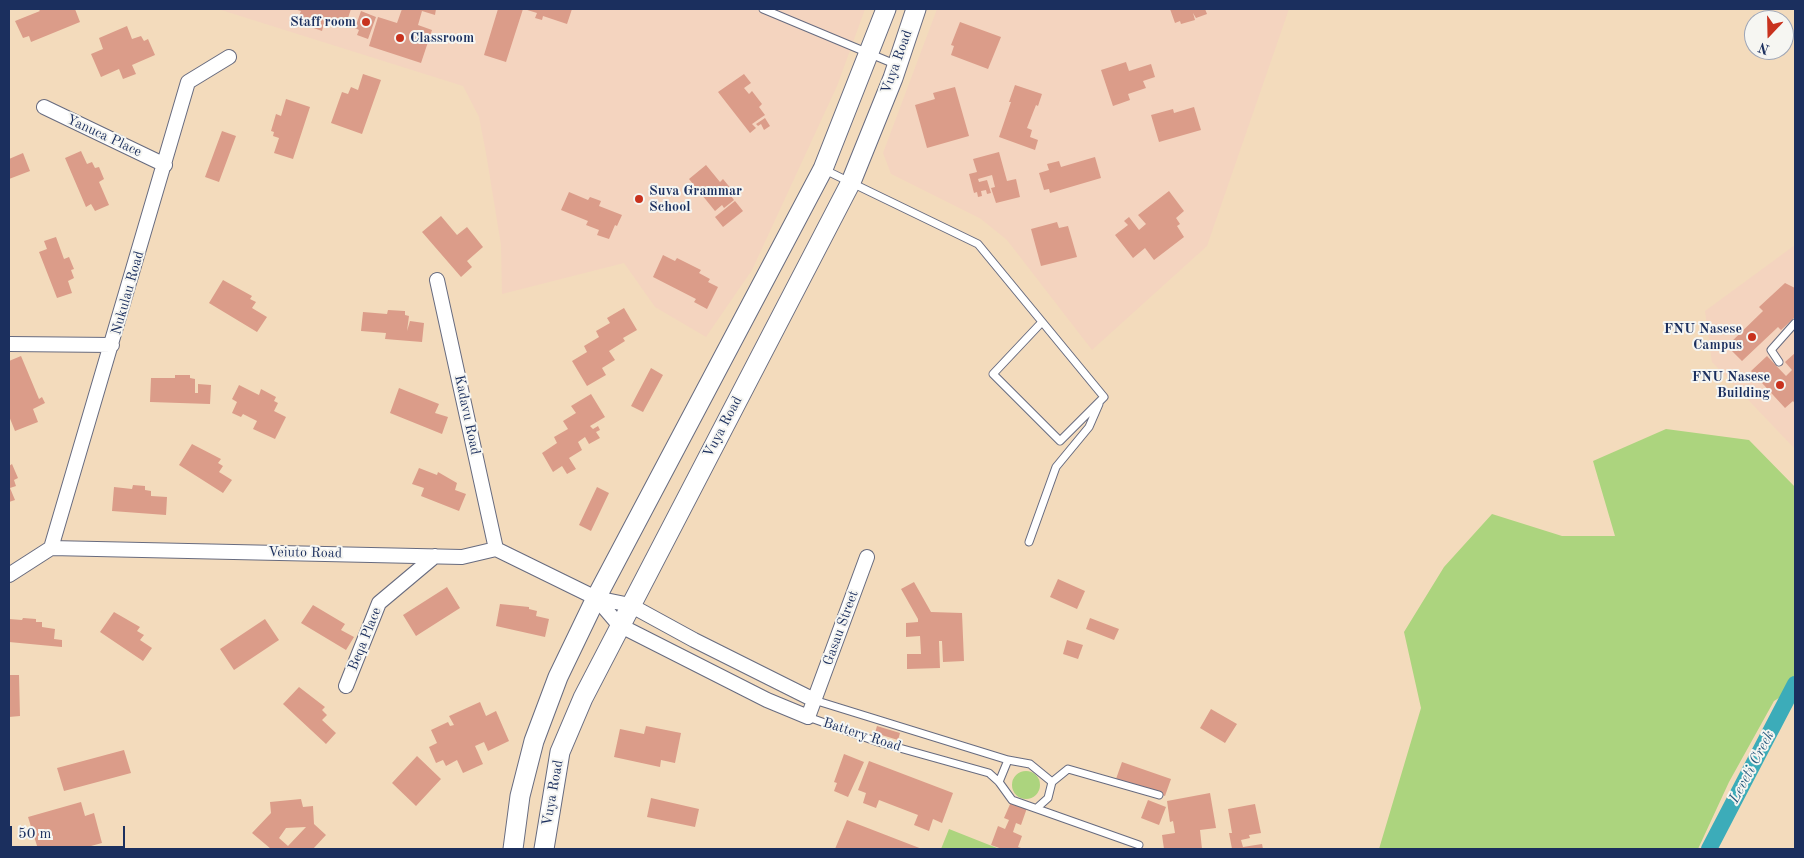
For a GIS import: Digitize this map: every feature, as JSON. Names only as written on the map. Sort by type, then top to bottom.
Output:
[{"type":"main road","name":"Vuya Road","points":[[513,849],[520,796],[534,741],[558,677],[596,598],[823,169],[886,9]]},
{"type":"main road","name":"Vuya Road","points":[[544,849],[560,752],[619,626],[851,182],[897,65],[916,9]]},
{"type":"street","name":"Nukulau Road","points":[[51,548],[188,82],[229,57]]},
{"type":"street","name":"Yanuca Place","points":[[44,107],[165,165]]},
{"type":"street","name":"Kadavu Road","points":[[438,280],[496,549]]},
{"type":"street","points":[[9,344],[112,345]]},
{"type":"street","points":[[9,574],[51,548]]},
{"type":"street","name":"Veiuto Road","points":[[51,548],[462,557],[496,549]]},
{"type":"street","points":[[496,549],[596,598]]},
{"type":"street","name":"Beqa Place","points":[[346,686],[378,603],[434,556]]},
{"type":"street","name":"Gasau Street","points":[[808,717],[868,557]]},
{"type":"street","name":"Battery Road","points":[[596,598],[630,605],[694,640],[814,700]]},
{"type":"street","name":"Battery Road","points":[[596,598],[619,626],[766,700],[808,717]]},
{"type":"lane","points":[[764,9],[897,65]]},
{"type":"lane","points":[[823,169],[978,244],[1104,397],[1060,441],[993,374],[1042,322]]},
{"type":"lane","points":[[1779,362],[1771,350],[1795,323]]},
{"type":"lane","points":[[1029,542],[1056,467],[1089,426],[1100,401]]},
{"type":"lane","name":"Battery Road","points":[[814,700],[1008,760],[1030,764],[1052,782]]},
{"type":"lane","name":"Battery Road","points":[[808,717],[878,742],[989,773],[999,782],[1012,800],[1139,845]]},
{"type":"lane","points":[[999,782],[1008,760]]},
{"type":"lane","points":[[1038,808],[1048,798],[1052,782],[1068,769],[1159,795]]},
{"type":"shaded area","name":"Suva Grammar School","points":[[218,9],[865,9],[837,86],[752,270],[706,337],[655,307],[624,263],[502,294],[501,245],[486,153],[479,117],[463,86]]},
{"type":"shaded area","points":[[937,9],[1289,9],[1207,246],[1092,350],[1007,240],[981,219],[891,174],[883,153]]},
{"type":"shaded area","name":"FNU Nasese Campus","points":[[1795,245],[1795,449],[1712,362],[1705,311]]},
{"type":"green space","points":[[1666,429],[1749,440],[1795,487],[1795,688],[1774,701],[1729,782],[1698,849],[1379,849],[1421,708],[1404,632],[1444,567],[1492,514],[1562,536],[1615,536],[1593,461]]},
{"type":"green space","points":[[1026,771],[1036,775],[1040,785],[1036,795],[1026,799],[1016,795],[1012,785],[1016,775]]},
{"type":"green space","points":[[949,829],[997,848],[1000,849],[941,849]]},
{"type":"building","points":[[38,9],[75,9],[80,22],[31,42],[29,36],[23,38],[15,21],[40,11]]},
{"type":"building","points":[[294,9],[351,9],[345,27],[325,20],[322,31],[297,22],[301,11]]},
{"type":"building","name":"Classroom","points":[[402,9],[436,9],[435,15],[422,11],[418,25],[432,30],[421,63],[369,46],[378,17],[397,23]]},
{"type":"building","points":[[498,9],[523,9],[506,62],[484,55]]},
{"type":"building","points":[[524,9],[572,9],[567,24],[543,16],[542,20],[535,18],[537,13]]},
{"type":"building","points":[[1170,9],[1205,9],[1207,14],[1196,18],[1193,13],[1195,20],[1181,24],[1180,21],[1175,23]]},
{"type":"building","name":"Staff room","points":[[361,11],[376,17],[368,39],[357,35],[359,30],[355,28]]},
{"type":"building","points":[[960,22],[1001,37],[988,69],[951,55],[954,46],[951,45]]},
{"type":"building","points":[[127,26],[132,39],[141,36],[144,41],[148,39],[155,55],[132,65],[136,74],[123,79],[119,69],[101,77],[91,54],[103,49],[99,38]]},
{"type":"building","points":[[1126,62],[1129,71],[1151,64],[1155,77],[1143,81],[1146,88],[1128,94],[1130,100],[1113,106],[1101,70]]},
{"type":"building","points":[[363,74],[381,80],[362,134],[331,123],[342,92],[348,94],[351,87],[358,90]]},
{"type":"building","points":[[744,74],[751,83],[744,88],[749,94],[752,91],[762,104],[759,107],[765,115],[752,124],[756,128],[750,133],[718,92]]},
{"type":"building","points":[[1015,85],[1042,94],[1027,128],[1032,130],[1030,137],[1038,140],[1035,150],[999,137]]},
{"type":"building","points":[[955,87],[969,136],[927,148],[915,105],[935,99],[933,93]]},
{"type":"building","points":[[286,99],[310,107],[293,159],[274,153],[279,138],[273,136],[274,132],[271,131],[276,114],[281,116]]},
{"type":"building","points":[[1194,107],[1201,130],[1159,142],[1151,115],[1173,109],[1174,113]]},
{"type":"building","points":[[765,118],[770,126],[764,130],[761,124],[758,126],[756,124]]},
{"type":"building","points":[[222,131],[236,136],[219,182],[205,177]]},
{"type":"building","points":[[81,151],[87,164],[92,162],[95,168],[99,167],[104,179],[99,182],[109,205],[95,211],[91,204],[86,207],[65,158]]},
{"type":"building","points":[[999,152],[1007,181],[1016,179],[1020,197],[996,203],[991,188],[995,187],[992,175],[978,179],[979,182],[987,180],[991,193],[987,194],[986,190],[981,191],[982,196],[978,197],[977,192],[974,193],[969,174],[977,172],[973,159]]},
{"type":"building","points":[[23,153],[30,171],[9,179],[9,159]]},
{"type":"building","points":[[1095,157],[1101,178],[1050,193],[1049,189],[1044,190],[1039,173],[1049,170],[1047,164],[1059,161],[1061,167]]},
{"type":"building","points":[[706,165],[720,182],[723,179],[732,190],[729,193],[734,200],[724,208],[722,205],[715,211],[689,179]]},
{"type":"building","points":[[1169,191],[1184,211],[1176,218],[1180,224],[1177,226],[1184,237],[1154,260],[1145,248],[1133,258],[1115,235],[1128,225],[1124,221],[1129,217],[1139,230],[1146,224],[1138,215]]},
{"type":"building","points":[[569,192],[588,200],[590,197],[601,201],[599,206],[622,215],[609,239],[597,235],[599,230],[586,225],[588,221],[561,210]]},
{"type":"building","points":[[735,201],[743,211],[723,227],[715,217]]},
{"type":"building","points":[[441,216],[457,235],[467,227],[483,247],[467,261],[472,267],[461,277],[422,232]]},
{"type":"building","points":[[1057,222],[1059,228],[1068,226],[1077,257],[1041,266],[1031,229]]},
{"type":"building","points":[[56,237],[64,259],[69,257],[74,269],[71,270],[74,278],[68,281],[72,293],[57,298],[39,252],[47,249],[44,241]]},
{"type":"building","points":[[663,255],[675,261],[677,258],[701,270],[699,273],[710,279],[708,282],[718,287],[707,309],[694,302],[696,299],[653,277]]},
{"type":"building","points":[[223,280],[252,296],[250,299],[256,302],[252,308],[267,317],[257,332],[209,303]]},
{"type":"building","points":[[1785,283],[1795,288],[1795,317],[1781,330],[1778,327],[1742,361],[1727,346],[1763,311],[1759,307]]},
{"type":"building","points":[[624,308],[637,330],[623,338],[625,341],[609,351],[615,360],[602,368],[606,375],[587,386],[572,361],[587,352],[584,346],[599,337],[596,331],[610,323],[607,318]]},
{"type":"building","points":[[388,310],[405,311],[405,315],[409,316],[407,331],[410,321],[424,323],[422,342],[385,339],[386,333],[361,331],[363,312],[387,314]]},
{"type":"building","name":"FNU Nasese Building","points":[[1795,353],[1795,404],[1793,401],[1785,408],[1751,371],[1767,356],[1786,376],[1792,370],[1785,362]]},
{"type":"building","points":[[21,356],[39,399],[42,397],[45,403],[33,409],[38,422],[15,431],[9,416],[9,361]]},
{"type":"building","points":[[651,368],[663,375],[643,412],[631,406]]},
{"type":"building","points":[[175,375],[190,375],[190,378],[195,379],[195,393],[198,393],[198,384],[211,385],[210,404],[150,402],[151,378],[175,378]]},
{"type":"building","points":[[239,385],[259,395],[261,389],[276,397],[274,401],[278,403],[274,411],[286,417],[275,439],[253,429],[257,421],[243,414],[241,417],[232,413],[237,402],[232,399]]},
{"type":"building","points":[[399,388],[439,404],[435,413],[448,417],[442,434],[390,413]]},
{"type":"building","points":[[591,394],[605,417],[590,426],[593,429],[598,426],[600,430],[596,432],[600,438],[589,444],[585,437],[578,442],[582,450],[569,458],[576,469],[567,474],[562,466],[553,472],[542,453],[557,443],[554,437],[568,429],[563,421],[576,413],[571,406]]},
{"type":"building","points":[[192,444],[221,459],[218,463],[223,466],[219,472],[232,480],[223,493],[179,465]]},
{"type":"building","points":[[12,464],[18,478],[14,480],[16,486],[10,488],[15,500],[9,502],[9,466]]},
{"type":"building","points":[[419,468],[437,475],[438,472],[457,483],[455,490],[466,494],[459,511],[421,496],[424,488],[412,484]]},
{"type":"building","points":[[133,485],[145,486],[145,490],[151,491],[151,496],[167,497],[166,515],[112,511],[114,487],[132,489]]},
{"type":"building","points":[[597,487],[609,493],[591,531],[579,525]]},
{"type":"building","points":[[1058,579],[1085,591],[1077,609],[1050,597]]},
{"type":"building","points":[[914,582],[931,612],[962,613],[964,661],[943,662],[942,641],[939,641],[940,668],[907,669],[907,654],[921,654],[920,636],[906,637],[906,623],[918,622],[918,619],[901,589]]},
{"type":"building","points":[[447,587],[460,608],[416,636],[403,615]]},
{"type":"building","points":[[500,604],[529,607],[529,609],[537,611],[536,616],[549,619],[545,637],[496,626]]},
{"type":"building","points":[[313,605],[345,624],[341,630],[354,637],[346,650],[301,623]]},
{"type":"building","points":[[114,612],[140,627],[137,631],[144,635],[140,640],[152,648],[143,661],[100,632]]},
{"type":"building","points":[[23,618],[36,619],[36,622],[42,622],[42,627],[55,629],[54,639],[62,640],[62,647],[9,642],[9,619],[22,620]]},
{"type":"building","points":[[1090,618],[1119,629],[1114,640],[1086,629]]},
{"type":"building","points":[[265,619],[279,640],[234,670],[220,649]]},
{"type":"building","points":[[1067,640],[1083,645],[1078,659],[1063,654]]},
{"type":"building","points":[[9,675],[19,675],[20,716],[9,717]]},
{"type":"building","points":[[299,687],[325,707],[322,710],[327,715],[322,720],[336,733],[326,744],[283,704]]},
{"type":"building","points":[[480,702],[486,716],[496,711],[509,741],[488,751],[484,742],[475,746],[483,764],[463,773],[457,760],[446,766],[443,760],[436,763],[429,747],[437,743],[431,730],[448,722],[450,726],[454,725],[449,716]]},
{"type":"building","points":[[1211,709],[1237,724],[1225,743],[1200,728]]},
{"type":"building","points":[[646,726],[681,733],[675,763],[661,760],[660,767],[614,757],[620,729],[644,734]]},
{"type":"building","points":[[877,726],[900,733],[898,740],[875,733]]},
{"type":"building","points":[[124,750],[131,773],[64,791],[57,768]]},
{"type":"building","points":[[844,754],[864,762],[848,797],[834,791],[837,783],[834,782]]},
{"type":"building","points":[[417,756],[441,779],[416,806],[392,783]]},
{"type":"building","points":[[869,761],[953,793],[942,823],[933,819],[929,831],[914,825],[918,815],[879,800],[876,808],[863,803],[866,793],[858,790]]},
{"type":"building","points":[[1122,762],[1171,779],[1165,796],[1116,779]]},
{"type":"building","points":[[1210,793],[1216,828],[1200,830],[1202,849],[1164,849],[1162,835],[1175,833],[1173,821],[1170,822],[1167,801]]},
{"type":"building","points":[[651,798],[699,809],[695,827],[647,817]]},
{"type":"building","points":[[301,799],[303,807],[313,806],[314,824],[326,835],[313,849],[271,849],[252,833],[271,813],[270,802]],"holes":[[[306,827],[288,846],[279,838],[286,828]]]},
{"type":"building","points":[[1148,800],[1166,807],[1159,825],[1141,818]]},
{"type":"building","points":[[81,802],[85,816],[94,813],[102,843],[80,849],[61,849],[60,846],[38,849],[28,817]]},
{"type":"building","points":[[1011,802],[1027,808],[1021,825],[1016,823],[1013,832],[1022,836],[1018,847],[1024,849],[1002,849],[991,845],[998,826],[1005,829],[1009,820],[1004,818]]},
{"type":"building","points":[[1255,804],[1261,833],[1249,835],[1250,838],[1241,840],[1243,847],[1262,844],[1263,849],[1232,849],[1229,833],[1232,833],[1228,809]]},
{"type":"building","points":[[847,820],[922,849],[835,849]]},
{"type":"waterway","name":"Leveti Creek","points":[[1709,849],[1795,684]]},
{"type":"place","name":"Staff room","points":[[366,22]]},
{"type":"place","name":"Classroom","points":[[400,38]]},
{"type":"place","name":"Suva Grammar School","points":[[639,199]]},
{"type":"place","name":"FNU Nasese Campus","points":[[1752,337]]},
{"type":"place","name":"FNU Nasese Building","points":[[1780,385]]}]
